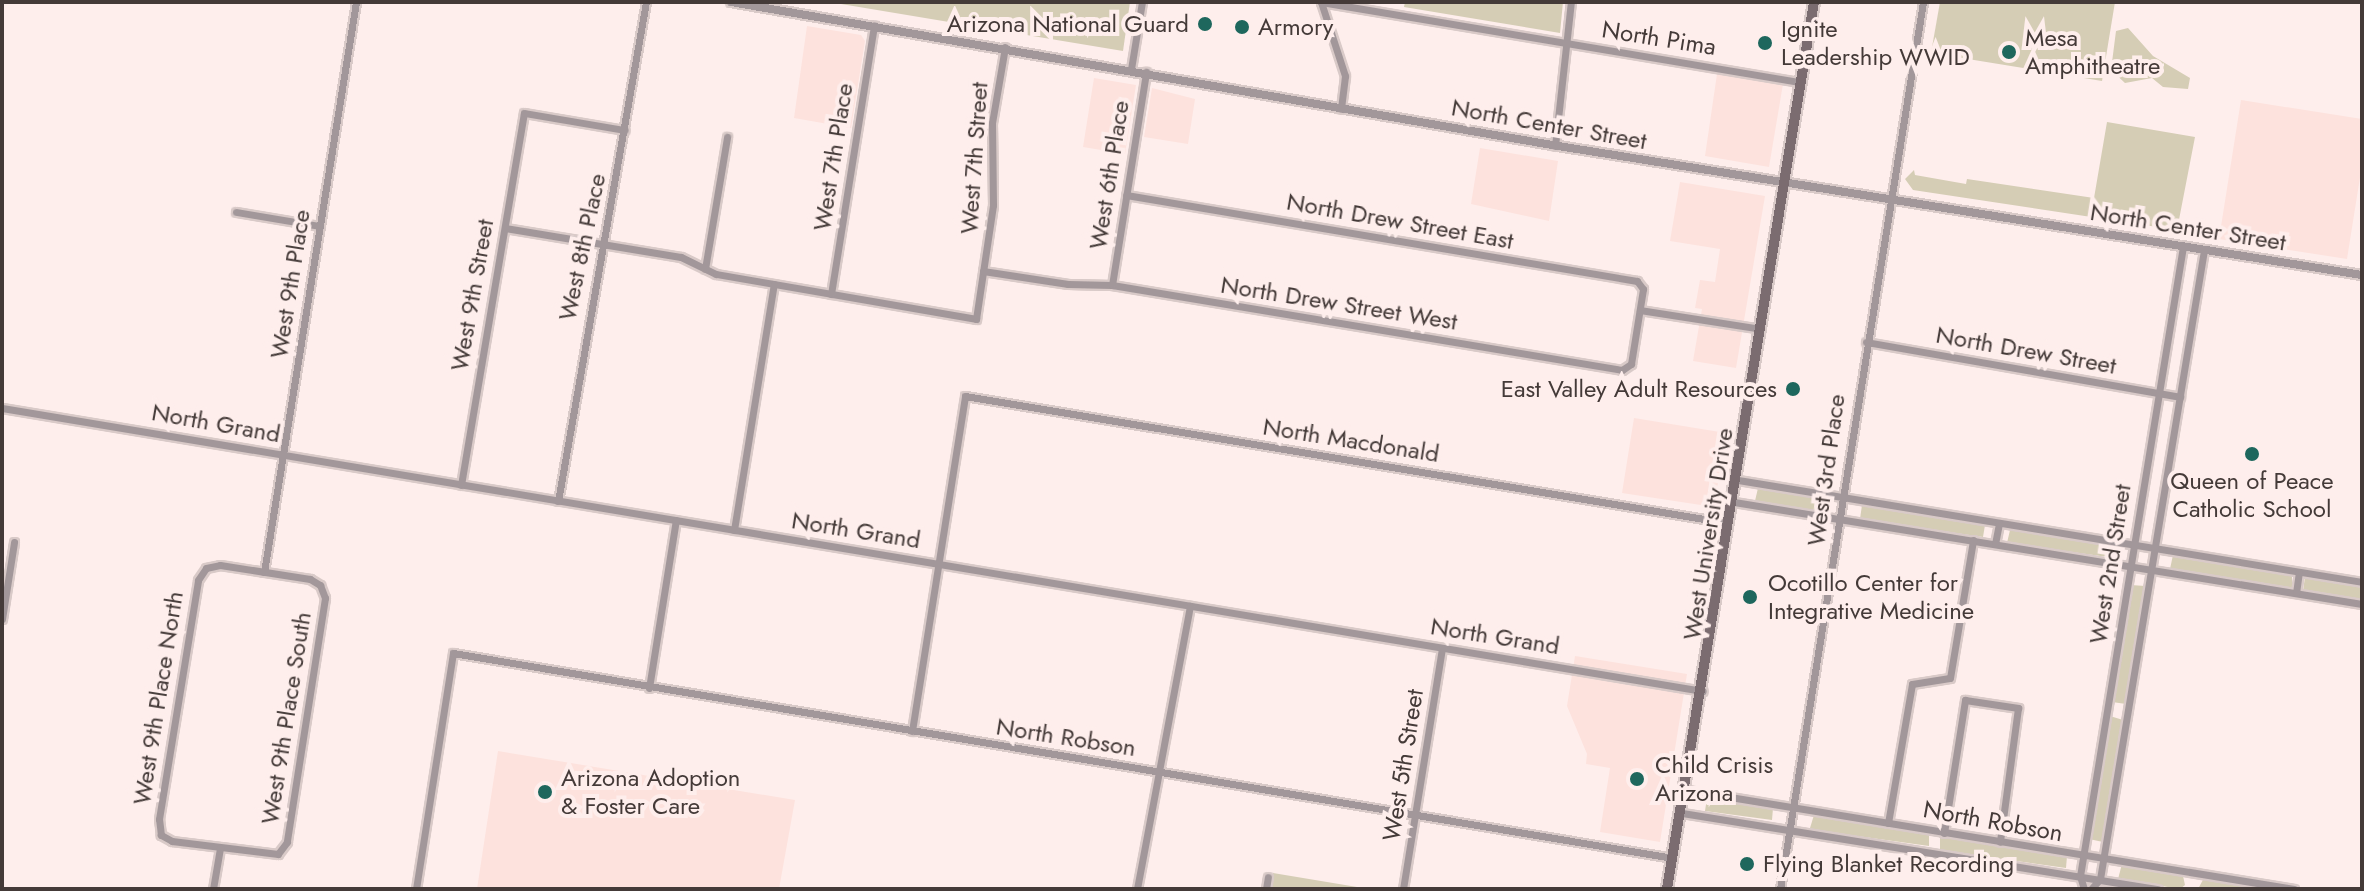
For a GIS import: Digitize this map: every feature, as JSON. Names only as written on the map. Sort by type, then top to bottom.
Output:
[{"type":"main road","name":"West University Drive","points":[[1667,889],[1687,790],[1814,2]]},
{"type":"street","name":"West 9th Place","points":[[264,572],[356,2]]},
{"type":"street","name":"West 8th Place","points":[[558,501],[646,2]]},
{"type":"street","name":"North Center Street","points":[[731,2],[1131,69],[1555,146],[2362,275]]},
{"type":"street","points":[[1131,69],[1142,2]]},
{"type":"street","points":[[1321,2],[1345,76],[1341,109]]},
{"type":"street","name":"North Pima","points":[[1321,2],[1801,82]]},
{"type":"street","points":[[1555,146],[1571,2]]},
{"type":"street","name":"West 3rd Place","points":[[1780,889],[1923,2]]},
{"type":"street","name":"West 7th Place","points":[[831,294],[874,25]]},
{"type":"street","name":"West 7th Street","points":[[831,294],[976,319],[993,205],[992,123],[1005,47]]},
{"type":"street","name":"West 6th Place","points":[[1112,285],[1146,72]]},
{"type":"street","name":"West 9th Street","points":[[461,485],[524,113],[625,130]]},
{"type":"street","points":[[705,269],[727,137]]},
{"type":"street","name":"North Drew Street East","points":[[1126,195],[1637,281],[1643,289],[1640,310]]},
{"type":"street","points":[[236,212],[320,226]]},
{"type":"street","points":[[505,228],[681,257],[705,269],[831,294]]},
{"type":"street","name":"West 2nd Street","points":[[2084,889],[2080,876],[2083,856],[2183,246]]},
{"type":"street","name":"West 2nd Street","points":[[2100,879],[2204,250]]},
{"type":"street","name":"North Drew Street West","points":[[983,271],[1068,284],[1112,285],[1622,370],[1631,364],[1640,310]]},
{"type":"street","points":[[734,530],[774,284]]},
{"type":"street","points":[[1640,310],[1761,329]]},
{"type":"street","name":"North Drew Street","points":[[1866,342],[2180,397]]},
{"type":"street","name":"North Macdonald","points":[[938,564],[965,396],[1730,523]]},
{"type":"street","name":"North Grand","points":[[2,408],[1703,691]]},
{"type":"street","points":[[1738,480],[2362,582]]},
{"type":"street","points":[[1734,502],[2362,604]]},
{"type":"street","points":[[649,688],[676,520]]},
{"type":"street","points":[[1995,544],[1999,523]]},
{"type":"street","points":[[1888,823],[1912,684],[1950,678],[1973,540]]},
{"type":"street","points":[[2,619],[14,542]]},
{"type":"street","points":[[912,731],[938,564]]},
{"type":"street","name":"West 9th Place North","points":[[220,848],[172,841],[161,835],[159,819],[198,580],[206,568],[220,565],[264,572]]},
{"type":"street","name":"West 9th Place South","points":[[220,848],[278,854],[287,842],[325,598],[320,585],[310,579],[264,572]]},
{"type":"street","points":[[2296,593],[2299,572]]},
{"type":"street","points":[[1137,889],[1162,773],[1190,606]]},
{"type":"street","name":"West 5th Street","points":[[1403,889],[1442,648]]},
{"type":"street","name":"North Robson","points":[[416,889],[453,653],[1673,858]]},
{"type":"street","points":[[1944,833],[1965,700],[2018,708],[2000,842]]},
{"type":"street","name":"North Robson","points":[[1687,790],[2294,889]]},
{"type":"street","name":"North Robson","points":[[1682,813],[2158,889]]},
{"type":"street","points":[[213,889],[220,848]]},
{"type":"street","points":[[1266,889],[1268,877]]},
{"type":"street","points":[[2091,889],[2100,879]]},
{"type":"shaded area","points":[[829,2],[1130,2],[1123,51]]},
{"type":"shaded area","points":[[1405,2],[1563,2],[1560,33],[1404,7]]},
{"type":"shaded area","points":[[1940,2],[2115,2],[2102,81],[1931,53]]},
{"type":"shaded area","points":[[807,26],[861,35],[865,41],[851,128],[794,118]]},
{"type":"shaded area","points":[[2128,28],[2153,56],[2190,78],[2188,89],[2163,87],[2152,78],[2125,83],[2111,70],[2116,31]]},
{"type":"shaded area","points":[[1717,74],[1783,84],[1769,167],[1705,156]]},
{"type":"shaded area","points":[[1094,78],[1136,85],[1125,154],[1083,147]]},
{"type":"shaded area","points":[[1152,88],[1195,99],[1188,144],[1144,137]]},
{"type":"shaded area","points":[[2241,100],[2362,119],[2362,165],[2347,259],[2219,239]]},
{"type":"shaded area","points":[[2107,122],[2195,137],[2177,230],[1913,190],[1905,179],[1914,170],[1915,175],[1966,184],[1967,179],[2094,198]]},
{"type":"shaded area","points":[[1480,148],[1558,161],[1549,221],[1471,204]]},
{"type":"shaded area","points":[[1680,182],[1765,196],[1736,368],[1693,361],[1702,309],[1695,308],[1700,280],[1715,282],[1720,249],[1670,241]]},
{"type":"shaded area","points":[[1634,418],[1726,433],[1714,507],[1622,493]]},
{"type":"shaded area","points":[[1758,488],[1821,498],[1818,512],[1755,501]]},
{"type":"shaded area","points":[[1862,505],[1985,525],[1983,537],[1860,519]]},
{"type":"shaded area","points":[[2010,530],[2116,547],[2115,558],[2007,543]]},
{"type":"shaded area","points":[[2173,555],[2292,575],[2292,588],[2170,569]]},
{"type":"shaded area","points":[[2305,577],[2362,586],[2362,601],[2303,591]]},
{"type":"shaded area","points":[[2131,585],[2145,586],[2126,704],[2112,702]]},
{"type":"shaded area","points":[[1575,656],[1687,674],[1660,842],[1600,832],[1610,768],[1586,764],[1587,754],[1567,706]]},
{"type":"shaded area","points":[[2110,716],[2123,720],[2103,842],[2089,839]]},
{"type":"shaded area","points":[[498,751],[795,800],[779,889],[477,889]]},
{"type":"shaded area","points":[[1707,798],[1773,808],[1772,820],[1705,811]]},
{"type":"shaded area","points":[[1814,815],[1929,834],[1929,846],[1814,830],[1810,828]]},
{"type":"shaded area","points":[[1940,837],[2067,856],[2066,868],[1940,850]]},
{"type":"shaded area","points":[[2122,864],[2183,876],[2185,885],[2180,889],[2118,879]]},
{"type":"shaded area","points":[[1273,873],[1369,889],[1271,889]]},
{"type":"shaded area","points":[[2204,878],[2268,889],[2198,889]]},
{"type":"place","name":"Arizona National Guard","points":[[1205,24]]},
{"type":"place","name":"Armory","points":[[1242,27]]},
{"type":"place","name":"Ignite Leadership WWID","points":[[1765,43]]},
{"type":"place","name":"Mesa Amphitheatre","points":[[2009,52]]},
{"type":"place","name":"East Valley Adult Resources","points":[[1793,389]]},
{"type":"place","name":"Queen of Peace Catholic School","points":[[2252,454]]},
{"type":"place","name":"Ocotillo Center for Integrative Medicine","points":[[1750,597]]},
{"type":"place","name":"Child Crisis Arizona","points":[[1637,779]]},
{"type":"place","name":"Arizona Adoption & Foster Care","points":[[545,792]]},
{"type":"place","name":"Flying Blanket Recording","points":[[1747,864]]}]
